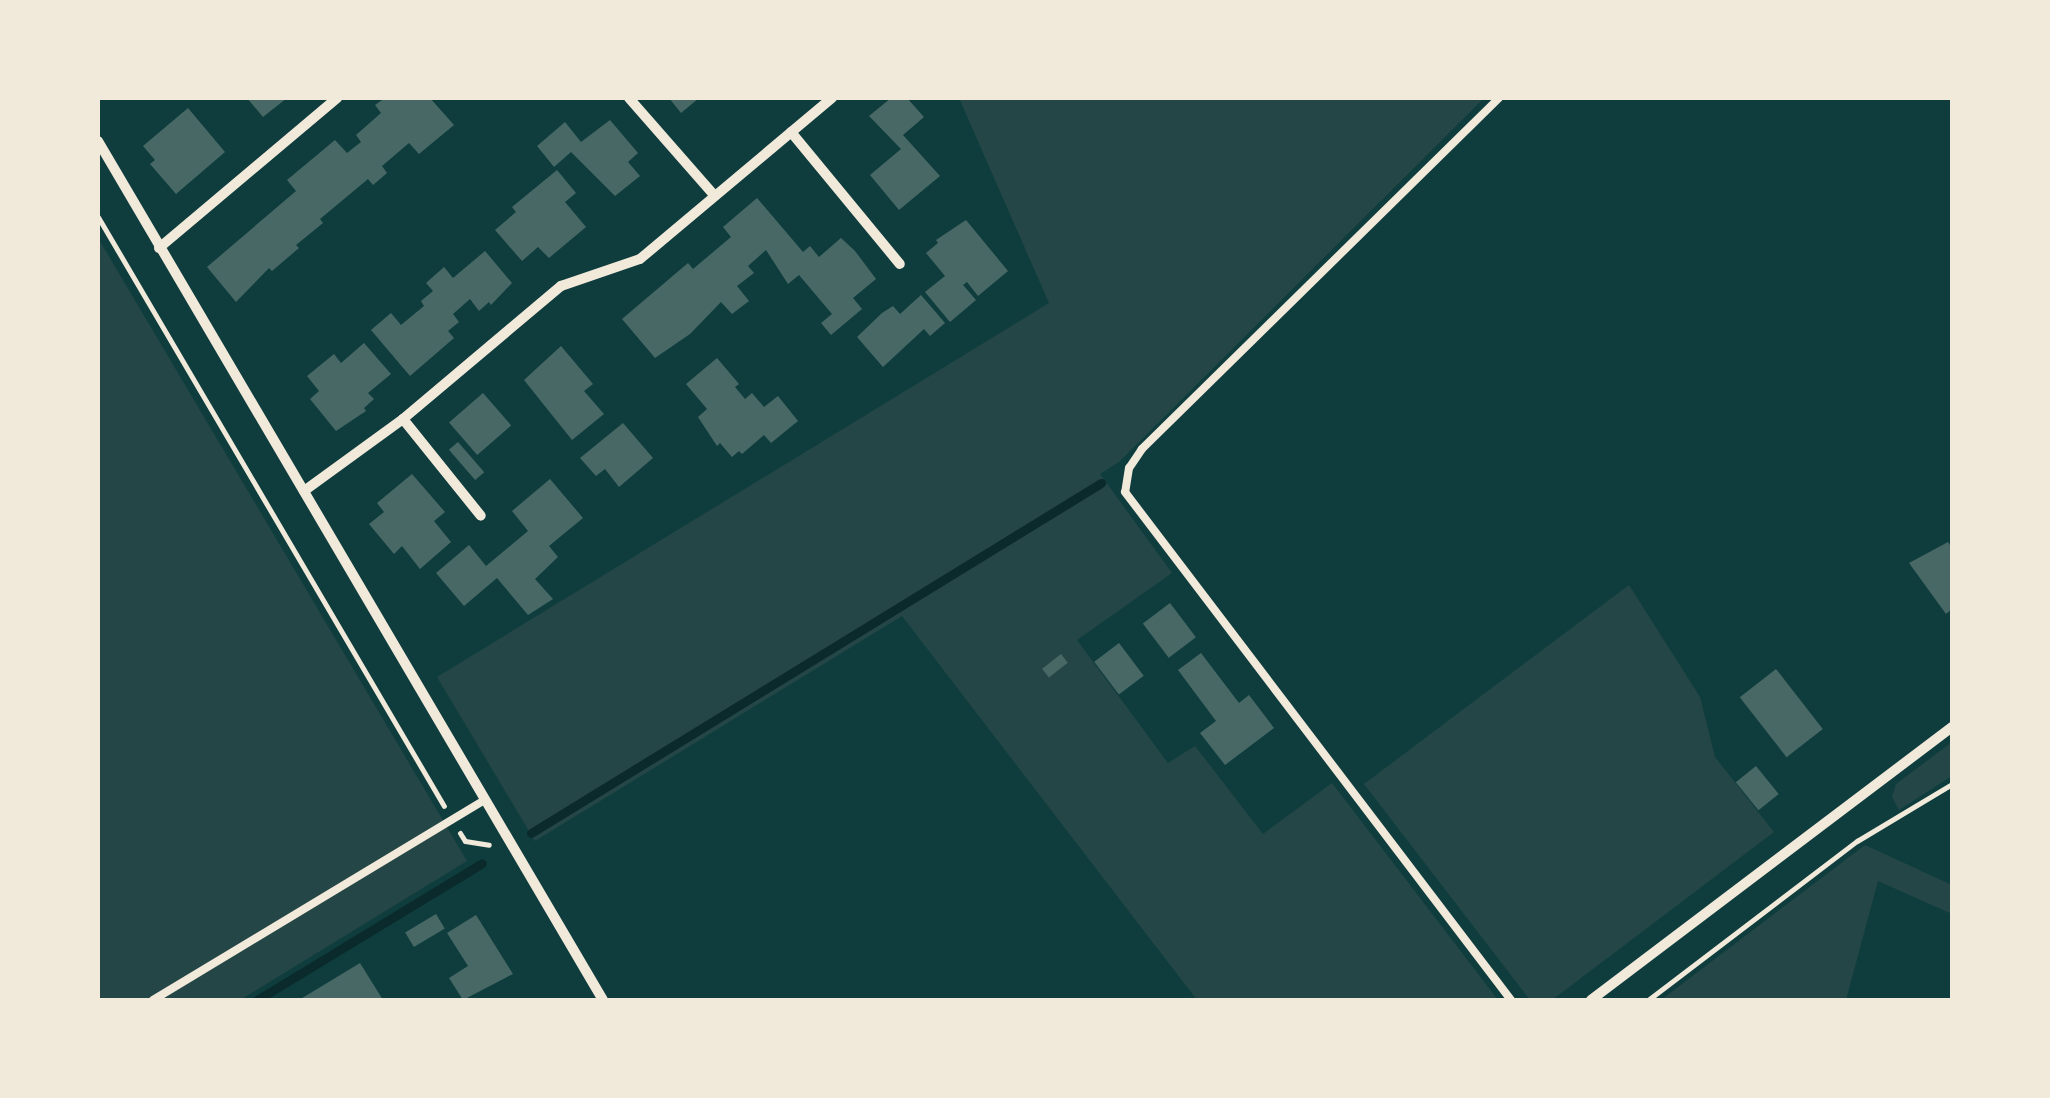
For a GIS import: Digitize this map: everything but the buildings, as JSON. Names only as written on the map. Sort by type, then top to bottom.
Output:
[{"type":"street","points":[[160,248],[337,98]]},
{"type":"street","points":[[629,98],[714,194]]},
{"type":"street","points":[[304,491],[403,419],[561,286],[640,259],[832,98]]},
{"type":"street","points":[[791,132],[900,264]]},
{"type":"street","points":[[98,140],[603,1000]]},
{"type":"street","points":[[403,419],[482,516]]},
{"type":"street","points":[[1590,1000],[1952,727]]},
{"type":"lane","points":[[1500,98],[1142,450],[1128,468],[1125,492],[1512,1000]]},
{"type":"lane","points":[[153,1000],[484,800]]},
{"type":"path","points":[[98,217],[452,820],[466,841],[492,845]]},
{"type":"path","points":[[1648,1000],[1858,841],[1952,784]]},
{"type":"shaded area","points":[[959,98],[1484,98],[1119,462],[1100,474],[1172,573],[1077,640],[1168,763],[1195,746],[1263,834],[1332,783],[1498,1000],[1197,1000],[902,616],[535,841],[437,677],[1049,303]]},
{"type":"shaded area","points":[[98,238],[467,861],[240,1000],[98,1000]]},
{"type":"shaded area","points":[[1629,585],[1700,697],[1715,757],[1774,832],[1552,1000],[1530,1000],[1364,784]]},
{"type":"shaded area","points":[[1952,742],[1952,776],[1899,810],[1892,797],[1896,784]]},
{"type":"shaded area","points":[[1865,845],[1952,885],[1952,914],[1878,881],[1846,1000],[1661,1000]]},
{"type":"waterway","points":[[531,833],[1101,483]]},
{"type":"waterway","points":[[257,1000],[482,863]]}]
